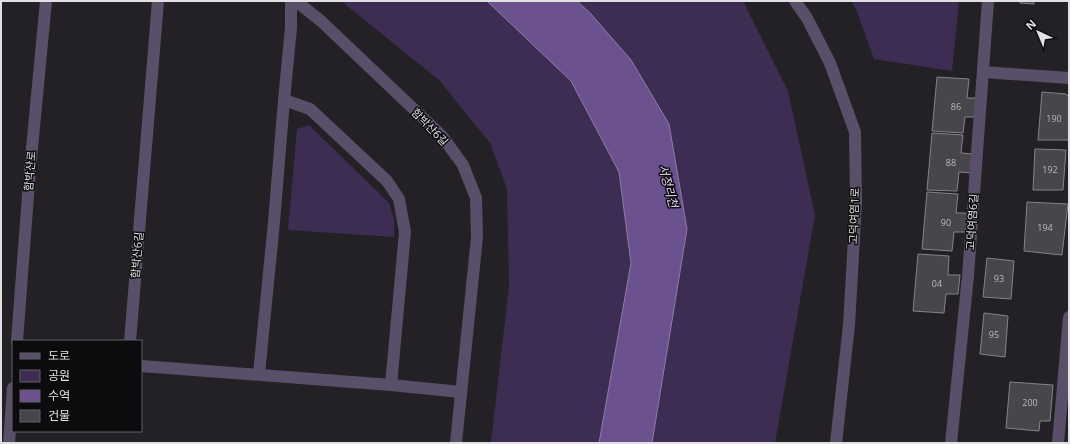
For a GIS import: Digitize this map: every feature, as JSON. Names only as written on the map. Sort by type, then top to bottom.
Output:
[{"type":"street","name":"함박산로","points":[[17,340],[29,177],[46,1]]},
{"type":"street","name":"함박산6길","points":[[130,340],[158,1]]},
{"type":"street","points":[[259,374],[291,28],[291,1]]},
{"type":"street","name":"함박산6길","points":[[296,1],[321,21],[442,136],[463,165],[476,198],[477,237],[456,443]]},
{"type":"street","name":"고덕여염1로","points":[[795,1],[807,18],[830,63],[855,132],[856,203],[849,325],[836,443]]},
{"type":"street","name":"고덕여염6길","points":[[951,443],[968,276],[988,1]]},
{"type":"street","points":[[983,72],[1069,78]]},
{"type":"street","points":[[284,100],[310,109],[387,181],[399,199],[405,232],[391,385]]},
{"type":"street","points":[[1058,443],[1069,317]]},
{"type":"street","points":[[142,366],[259,374],[461,392]]},
{"type":"street","points":[[9,443],[12,402]]},
{"type":"green space","points":[[341,1],[743,1],[788,91],[815,215],[775,443],[491,442],[509,286],[507,189],[490,143],[439,80]]},
{"type":"green space","points":[[851,1],[959,1],[952,71],[874,59],[856,9]]},
{"type":"green space","points":[[309,125],[389,203],[394,219],[394,237],[288,230],[297,129]]},
{"type":"water","name":"서정리천","points":[[487,1],[577,1],[591,14],[631,60],[669,124],[687,229],[652,443],[599,443],[631,263],[619,172],[571,81]]},
{"type":"building","points":[[1020,1],[1034,1],[1034,4],[1020,3]]},
{"type":"building","points":[[937,77],[969,79],[967,98],[980,98],[977,117],[965,117],[963,133],[932,131]]},
{"type":"building","points":[[1042,92],[1066,94],[1069,97],[1069,140],[1038,140]]},
{"type":"building","points":[[932,133],[963,135],[961,153],[974,154],[971,173],[959,172],[957,191],[927,190]]},
{"type":"building","points":[[1035,149],[1066,150],[1063,190],[1033,190]]},
{"type":"building","points":[[927,192],[958,194],[956,213],[969,213],[966,232],[954,232],[952,251],[922,249]]},
{"type":"building","points":[[1027,202],[1068,204],[1062,255],[1024,251]]},
{"type":"building","points":[[918,254],[949,256],[948,275],[960,275],[958,294],[946,294],[944,313],[913,311]]},
{"type":"building","points":[[987,258],[1014,261],[1011,299],[983,297]]},
{"type":"building","points":[[984,313],[1008,316],[1005,357],[980,354]]},
{"type":"building","points":[[1010,382],[1053,385],[1050,421],[1040,421],[1039,431],[1006,428]]}]
